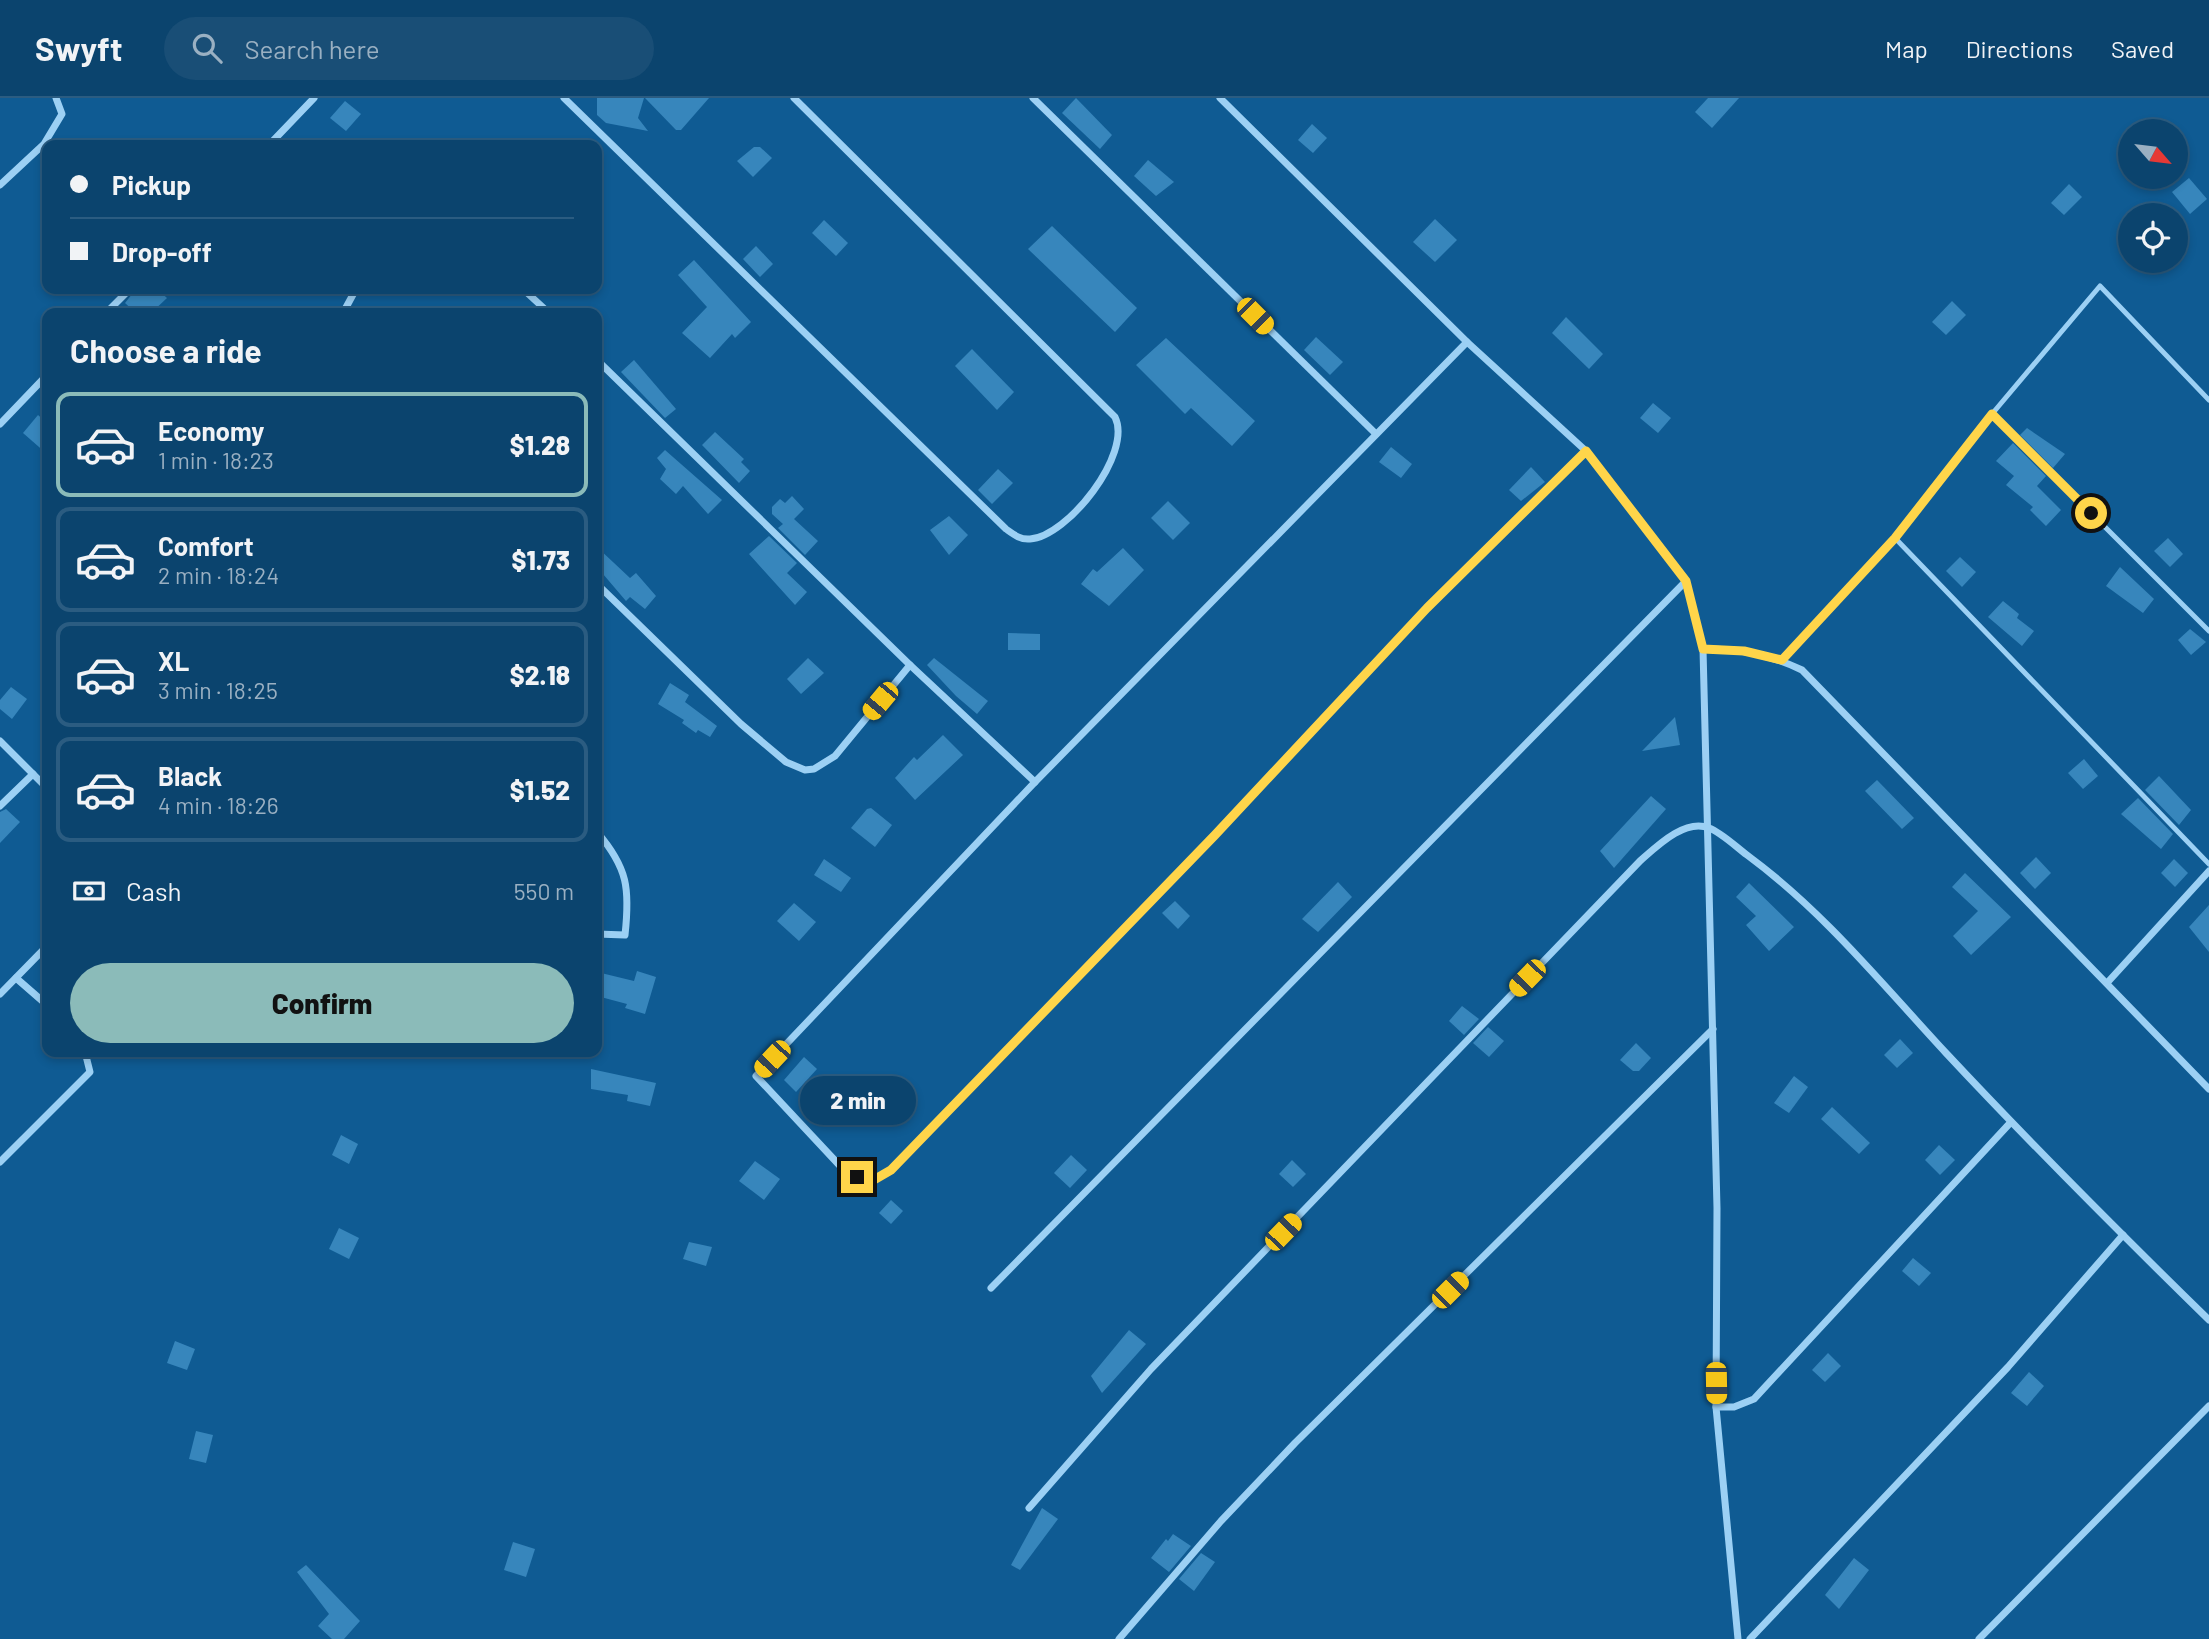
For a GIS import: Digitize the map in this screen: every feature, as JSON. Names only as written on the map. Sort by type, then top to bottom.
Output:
[{"type":"street","points":[[45,140],[54,131],[62,114],[56,98]]},
{"type":"street","points":[[273,140],[314,98]]},
{"type":"street","points":[[565,98],[1006,529],[1020,538],[1042,536],[1066,518],[1106,475],[1121,435],[1115,417],[794,98]]},
{"type":"street","points":[[1033,98],[1376,434]]},
{"type":"street","points":[[1220,98],[1467,342],[1586,451],[1686,581],[1703,649],[1710,828],[1717,1208],[1716,1407],[1738,1639]]},
{"type":"street","points":[[0,185],[42,143]]},
{"type":"street","points":[[111,308],[125,294]]},
{"type":"street","points":[[528,294],[544,308]]},
{"type":"street","points":[[1467,342],[1035,782],[756,1076],[842,1168],[857,1177],[872,1181],[891,1170],[1215,835],[1427,608],[1586,451]]},
{"type":"street","points":[[602,365],[910,665],[1035,782]]},
{"type":"street","points":[[0,424],[42,379]]},
{"type":"street","points":[[991,1288],[1686,581]]},
{"type":"street","points":[[602,589],[741,724],[786,762],[805,770],[814,769],[835,755],[910,665]]},
{"type":"street","points":[[1703,649],[1744,651],[1782,660],[1802,670],[2209,1089]]},
{"type":"street","points":[[0,741],[42,783]]},
{"type":"street","points":[[0,806],[33,774]]},
{"type":"street","points":[[1029,1508],[1151,1369],[1640,861],[1679,832],[1699,827],[1710,828],[1771,873],[1816,914],[1868,965],[2011,1122],[2209,1320]]},
{"type":"street","points":[[602,838],[617,855],[629,899],[625,935],[602,934]]},
{"type":"street","points":[[2106,983],[2209,871]]},
{"type":"street","points":[[0,994],[42,951]]},
{"type":"street","points":[[16,978],[42,1001]]},
{"type":"street","points":[[1119,1639],[1221,1521],[1295,1443],[1713,1029]]},
{"type":"street","points":[[0,1162],[90,1072],[86,1057]]},
{"type":"street","points":[[1716,1407],[1734,1407],[1754,1399],[2011,1122]]},
{"type":"street","points":[[1750,1639],[2008,1367],[2123,1236]]},
{"type":"street","points":[[1979,1639],[2209,1406]]},
{"type":"lane","points":[[1782,660],[1895,538],[1992,414],[2100,286],[2209,400]]},
{"type":"lane","points":[[1992,414],[2209,631]]},
{"type":"lane","points":[[1895,538],[2209,864]]},
{"type":"building","points":[[597,98],[644,98],[638,118],[648,131],[606,123],[597,115]]},
{"type":"building","points":[[645,98],[709,98],[681,130],[676,130]]},
{"type":"building","points":[[1076,98],[1112,135],[1100,149],[1062,113]]},
{"type":"building","points":[[1708,98],[1739,98],[1712,128],[1695,112]]},
{"type":"building","points":[[345,101],[361,114],[346,131],[330,118]]},
{"type":"building","points":[[1312,124],[1327,138],[1313,153],[1298,140]]},
{"type":"building","points":[[754,147],[760,147],[772,158],[753,177],[737,161]]},
{"type":"building","points":[[1148,160],[1174,182],[1156,196],[1134,176]]},
{"type":"building","points":[[2188,179],[2207,199],[2190,214],[2188,203],[2181,203],[2172,192],[2176,189],[2188,189]]},
{"type":"building","points":[[2069,184],[2082,197],[2064,215],[2051,203]]},
{"type":"building","points":[[1435,219],[1457,240],[1435,262],[1413,242]]},
{"type":"building","points":[[824,220],[848,243],[836,256],[812,233]]},
{"type":"building","points":[[1052,226],[1137,308],[1115,332],[1028,249]]},
{"type":"building","points":[[756,246],[773,264],[760,277],[743,259]]},
{"type":"building","points":[[694,260],[751,322],[735,338],[732,334],[710,358],[682,333],[707,307],[678,275]]},
{"type":"building","points":[[132,294],[163,294],[167,298],[156,308],[130,308],[125,303]]},
{"type":"building","points":[[1952,301],[1966,315],[1946,335],[1932,322]]},
{"type":"building","points":[[1566,317],[1603,354],[1589,369],[1552,333]]},
{"type":"building","points":[[1316,337],[1343,362],[1330,375],[1304,350]]},
{"type":"building","points":[[1166,338],[1255,421],[1232,446],[1191,408],[1185,414],[1136,365]]},
{"type":"building","points":[[972,349],[1014,392],[997,410],[955,366]]},
{"type":"building","points":[[634,360],[676,409],[665,418],[621,372]]},
{"type":"building","points":[[1653,403],[1671,418],[1658,433],[1640,418]]},
{"type":"building","points":[[38,415],[42,419],[42,450],[23,433]]},
{"type":"building","points":[[2027,428],[2065,454],[2053,468],[2020,435]]},
{"type":"building","points":[[715,432],[744,459],[741,462],[750,471],[739,483],[702,445]]},
{"type":"building","points":[[2013,443],[2046,476],[2037,486],[2061,510],[2046,526],[2030,510],[2033,507],[2006,485],[2014,476],[1996,461]]},
{"type":"building","points":[[1391,447],[1412,464],[1401,478],[1379,462]]},
{"type":"building","points":[[665,450],[722,500],[708,514],[683,486],[676,494],[660,479],[666,469],[657,458]]},
{"type":"building","points":[[1531,467],[1545,482],[1521,501],[1509,490]]},
{"type":"building","points":[[998,469],[1013,483],[992,504],[978,490]]},
{"type":"building","points":[[792,496],[804,509],[794,519],[818,541],[805,555],[778,528],[783,524],[772,514],[772,507],[780,499],[785,503]]},
{"type":"building","points":[[1168,501],[1190,523],[1173,540],[1151,518]]},
{"type":"building","points":[[949,516],[968,535],[949,555],[930,530]]},
{"type":"building","points":[[769,536],[797,563],[787,573],[807,592],[795,605],[749,554]]},
{"type":"building","points":[[2168,538],[2183,554],[2170,567],[2154,551]]},
{"type":"building","points":[[1123,548],[1144,570],[1109,606],[1081,584],[1093,569],[1097,572]]},
{"type":"building","points":[[602,552],[630,578],[636,573],[656,596],[645,609],[630,597],[626,601],[602,573]]},
{"type":"building","points":[[1960,557],[1976,572],[1962,587],[1946,571]]},
{"type":"building","points":[[2120,567],[2154,599],[2143,613],[2106,586]]},
{"type":"building","points":[[2003,601],[2019,614],[2017,618],[2034,631],[2022,646],[1988,617]]},
{"type":"building","points":[[2190,629],[2206,642],[2191,655],[2178,640]]},
{"type":"building","points":[[1008,633],[1040,634],[1040,650],[1008,650]]},
{"type":"building","points":[[808,658],[824,673],[801,694],[787,679]]},
{"type":"building","points":[[934,658],[988,701],[977,714],[927,665]]},
{"type":"building","points":[[670,683],[689,695],[685,702],[717,726],[710,737],[698,730],[696,733],[682,723],[684,720],[658,704]]},
{"type":"building","points":[[11,687],[27,699],[12,719],[0,709],[0,700]]},
{"type":"building","points":[[1675,717],[1680,745],[1642,751]]},
{"type":"building","points":[[943,735],[963,755],[915,800],[895,778],[914,757],[917,760]]},
{"type":"building","points":[[2084,759],[2098,776],[2083,789],[2068,773]]},
{"type":"building","points":[[2159,776],[2191,810],[2179,825],[2145,790]]},
{"type":"building","points":[[1877,780],[1914,818],[1902,829],[1865,791]]},
{"type":"building","points":[[1651,796],[1666,809],[1614,868],[1600,851]]},
{"type":"building","points":[[2138,798],[2173,834],[2161,849],[2121,814]]},
{"type":"building","points":[[871,808],[892,825],[875,847],[851,828],[867,809]]},
{"type":"building","points":[[6,809],[20,822],[0,843],[0,812]]},
{"type":"building","points":[[2036,857],[2051,873],[2035,889],[2020,873]]},
{"type":"building","points":[[824,859],[851,878],[841,892],[814,875]]},
{"type":"building","points":[[2174,859],[2188,873],[2175,887],[2161,873]]},
{"type":"building","points":[[1965,873],[2011,917],[1971,955],[1953,936],[1978,911],[1952,887]]},
{"type":"building","points":[[1338,882],[1352,897],[1318,932],[1302,919]]},
{"type":"building","points":[[1749,883],[1794,927],[1769,951],[1746,925],[1756,916],[1736,897]]},
{"type":"building","points":[[1175,901],[1190,916],[1178,929],[1162,913]]},
{"type":"building","points":[[794,903],[816,922],[799,941],[777,921]]},
{"type":"building","points":[[2209,905],[2209,952],[2189,927]]},
{"type":"building","points":[[637,971],[656,977],[645,1014],[625,1008],[627,1004],[602,997],[602,973],[634,981]]},
{"type":"building","points":[[1462,1006],[1479,1019],[1464,1035],[1449,1021]]},
{"type":"building","points":[[1488,1027],[1504,1041],[1489,1057],[1473,1043]]},
{"type":"building","points":[[1900,1039],[1913,1053],[1897,1068],[1884,1055]]},
{"type":"building","points":[[1636,1043],[1651,1058],[1639,1071],[1633,1071],[1620,1060]]},
{"type":"building","points":[[804,1057],[817,1069],[796,1092],[784,1080]]},
{"type":"building","points":[[591,1069],[656,1083],[650,1106],[627,1101],[628,1095],[591,1089]]},
{"type":"building","points":[[1794,1076],[1808,1087],[1789,1113],[1774,1103]]},
{"type":"building","points":[[1832,1107],[1870,1143],[1859,1154],[1821,1119]]},
{"type":"building","points":[[341,1135],[358,1144],[349,1164],[332,1155]]},
{"type":"building","points":[[1939,1145],[1955,1160],[1940,1175],[1925,1160]]},
{"type":"building","points":[[1071,1155],[1087,1170],[1070,1188],[1054,1173]]},
{"type":"building","points":[[1292,1160],[1306,1174],[1293,1187],[1279,1174]]},
{"type":"building","points":[[755,1161],[780,1179],[764,1200],[739,1181]]},
{"type":"building","points":[[891,1200],[903,1211],[891,1224],[879,1213]]},
{"type":"building","points":[[339,1228],[359,1238],[349,1259],[329,1249]]},
{"type":"building","points":[[689,1242],[712,1247],[706,1266],[683,1259]]},
{"type":"building","points":[[1913,1258],[1931,1273],[1919,1286],[1902,1271]]},
{"type":"building","points":[[1129,1330],[1146,1344],[1102,1393],[1091,1376]]},
{"type":"building","points":[[175,1341],[195,1349],[187,1370],[167,1363]]},
{"type":"building","points":[[1828,1353],[1841,1366],[1825,1382],[1812,1370]]},
{"type":"building","points":[[2029,1372],[2044,1386],[2027,1406],[2011,1393]]},
{"type":"building","points":[[196,1431],[213,1435],[206,1463],[189,1459]]},
{"type":"building","points":[[1042,1508],[1058,1519],[1020,1570],[1011,1565]]},
{"type":"building","points":[[1173,1534],[1191,1546],[1169,1572],[1151,1558]]},
{"type":"building","points":[[513,1542],[535,1549],[526,1577],[504,1570]]},
{"type":"building","points":[[1201,1553],[1215,1562],[1194,1591],[1179,1579]]},
{"type":"building","points":[[1854,1558],[1869,1570],[1839,1609],[1825,1595]]},
{"type":"building","points":[[306,1565],[360,1621],[344,1639],[332,1639],[318,1626],[329,1614],[297,1572]]},
{"type":"route","points":[[857,1177],[872,1181],[882,1178],[891,1170],[1215,835],[1427,608],[1586,451],[1686,581],[1703,649],[1744,651],[1782,660],[1895,538],[1992,414],[2091,513]]}]
